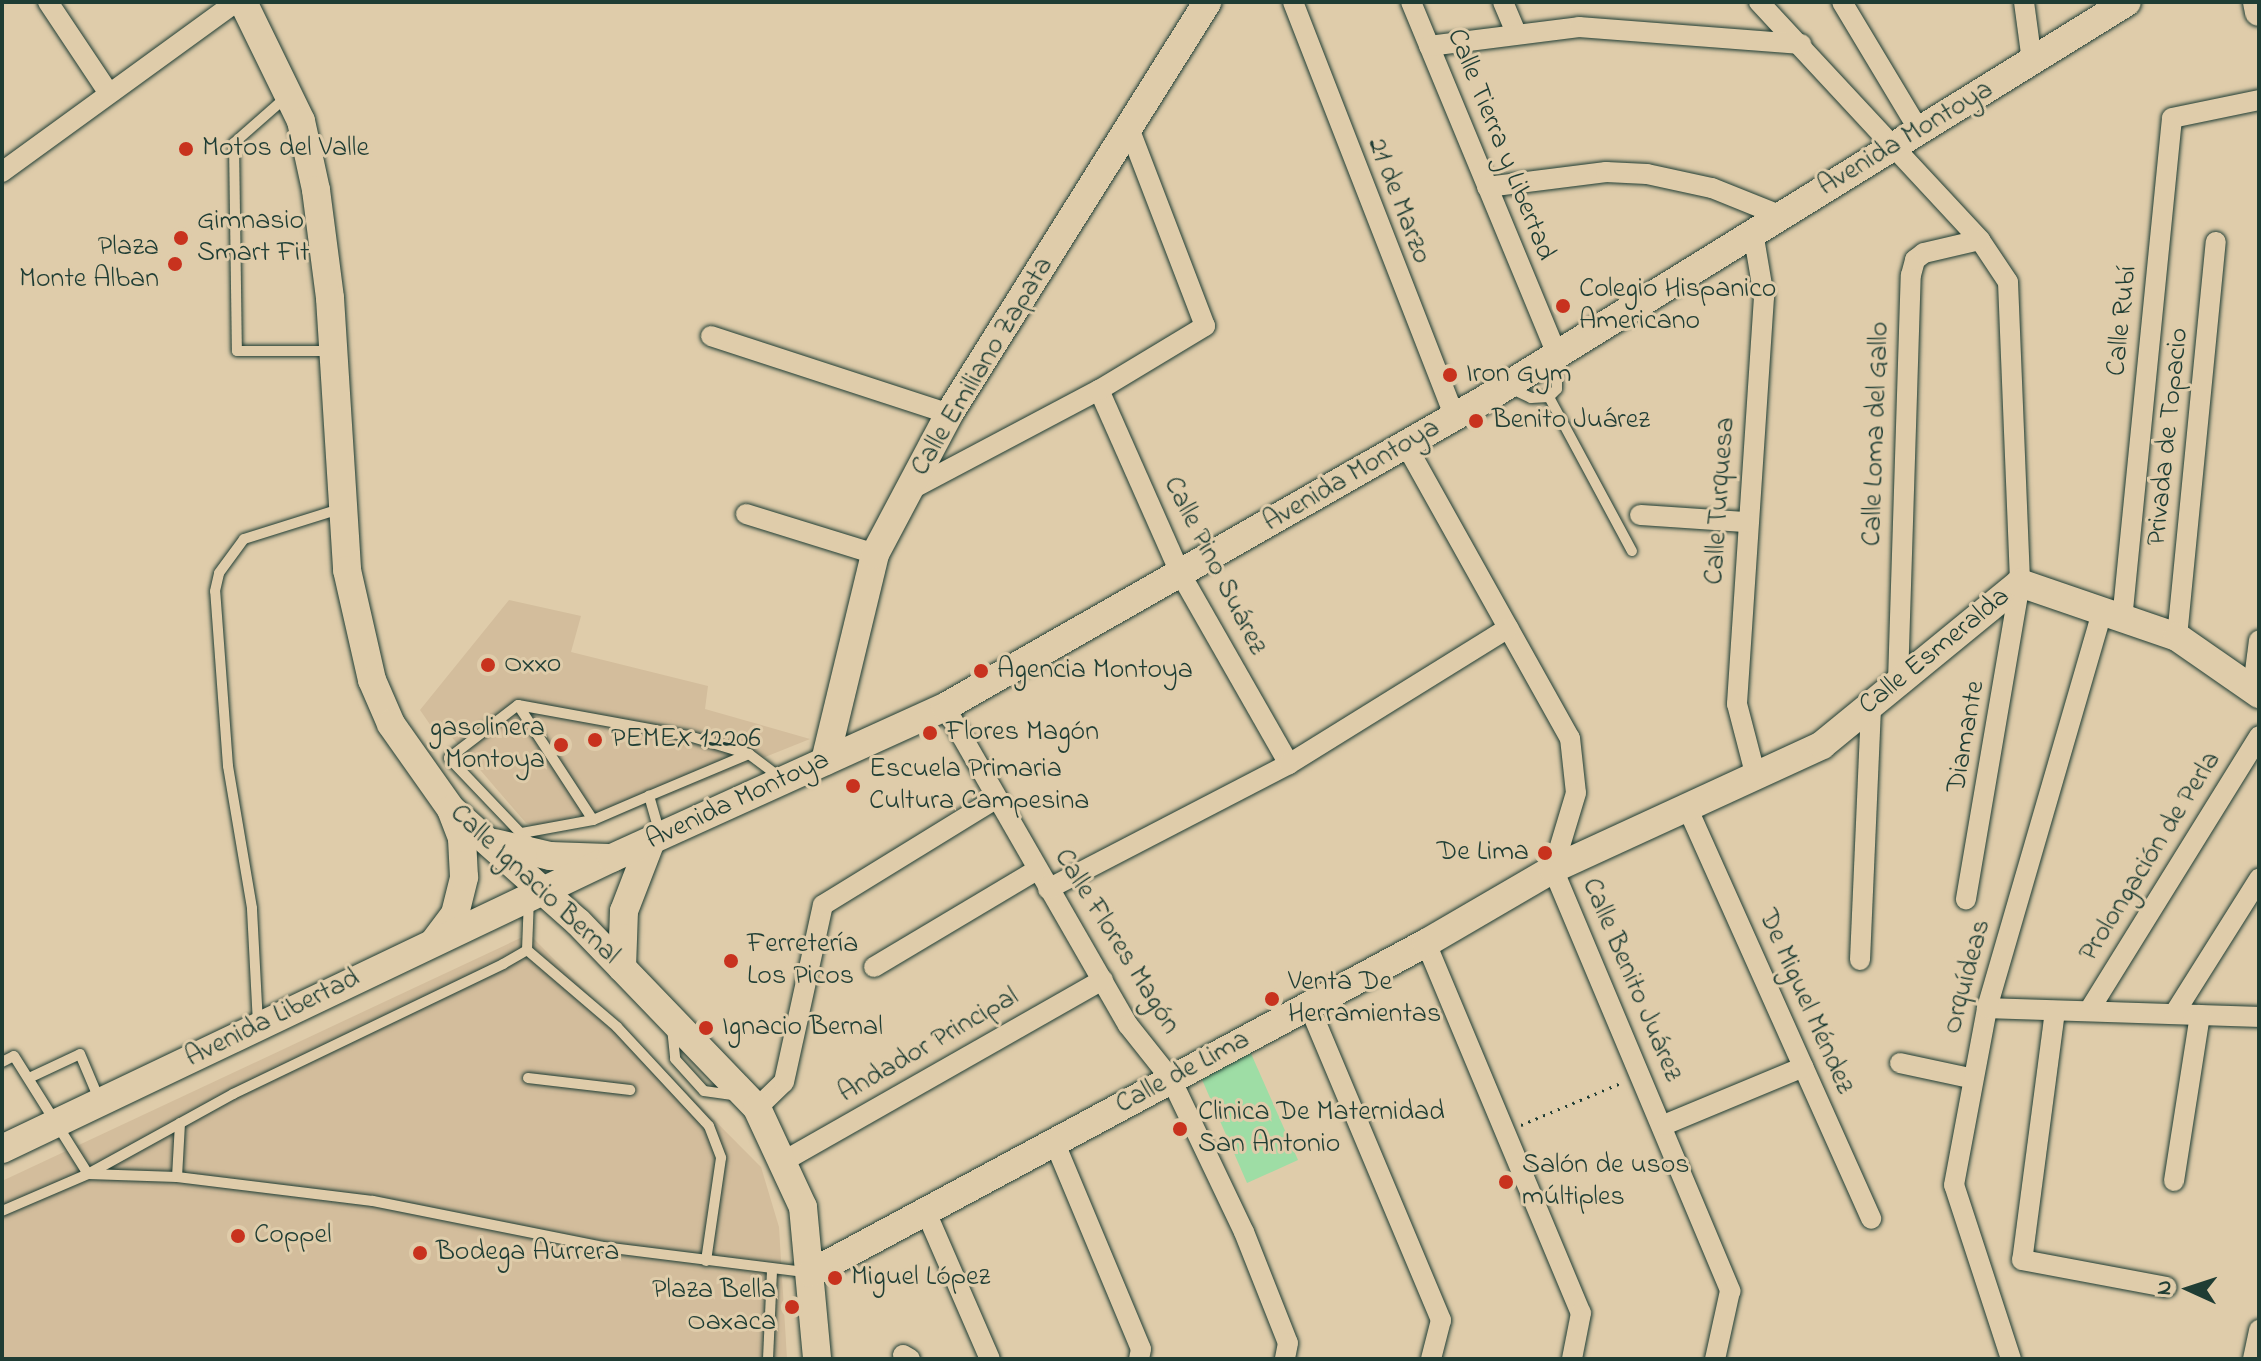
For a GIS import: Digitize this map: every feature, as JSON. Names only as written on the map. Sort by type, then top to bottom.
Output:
[{"type":"main road","name":"Calle Ignacio Bernal","points":[[243,2],[290,93],[316,190],[333,351],[347,570],[372,680],[391,724],[438,767],[451,809],[489,842],[537,894],[622,968],[752,1102],[803,1207],[817,1359]]},
{"type":"main road","name":"Calle Emiliano Zapata","points":[[825,761],[875,554],[949,414],[1130,131],[1207,2]]},
{"type":"main road","name":"Avenida Montoya","points":[[537,894],[945,707],[1455,418],[2127,2]]},
{"type":"main road","points":[[2257,2],[2259,12]]},
{"type":"main road","points":[[2020,583],[2177,637],[2256,690]]},
{"type":"main road","name":"Calle Esmeralda","points":[[1553,869],[1755,773],[1822,745],[2020,583]]},
{"type":"main road","points":[[433,942],[455,914],[464,877],[462,838],[451,809]]},
{"type":"main road","points":[[622,968],[624,911],[655,839]]},
{"type":"main road","points":[[489,842],[531,843],[612,858]]},
{"type":"main road","name":"Calle de Lima","points":[[811,1273],[1426,943],[1553,869]]},
{"type":"main road","name":"Avenida Libertad","points":[[2,1149],[537,894]]},
{"type":"street","points":[[48,2],[108,92]]},
{"type":"street","points":[[5,163],[236,2]]},
{"type":"street","name":"21 de Marzo","points":[[1293,2],[1455,418]]},
{"type":"street","name":"Calle Tierra y Libertad","points":[[1411,2],[1487,187],[1551,358]]},
{"type":"street","points":[[1503,2],[1516,32]]},
{"type":"street","name":"Calle Esmeralda","points":[[1759,2],[1801,44],[1891,150],[1980,240],[2008,282],[2020,583]]},
{"type":"street","points":[[1842,2],[1920,132]]},
{"type":"street","points":[[2024,2],[2032,61]]},
{"type":"street","points":[[1429,46],[1516,32],[1579,27],[1801,44]]},
{"type":"street","name":"Calle Rubí","points":[[2112,616],[2172,118],[2259,100]]},
{"type":"street","points":[[910,490],[1099,390],[1205,326],[1130,131]]},
{"type":"street","points":[[1487,187],[1606,172],[1647,174],[1712,188],[1779,215]]},
{"type":"street","name":"Calle Turquesa","points":[[1753,232],[1764,297],[1746,522],[1737,704],[1755,773]]},
{"type":"street","name":"Calle Loma del Gallo","points":[[1898,681],[1911,275],[1915,260],[1924,253],[1980,240]]},
{"type":"street","name":"Privada de Topacio","points":[[2177,637],[2216,242]]},
{"type":"street","points":[[711,336],[949,414]]},
{"type":"street","name":"Calle Pino Suárez","points":[[1099,390],[1180,573],[1289,764]]},
{"type":"street","name":"Calle Benito Juárez","points":[[1406,445],[1570,738],[1576,768],[1576,793],[1553,869],[1664,1125],[1730,1291],[1715,1359]]},
{"type":"street","points":[[746,514],[875,554]]},
{"type":"street","points":[[1640,515],[1746,522]]},
{"type":"street","name":"Diamante","points":[[1966,899],[2020,583]]},
{"type":"street","name":"Orquídeas","points":[[2011,1359],[1954,1185],[1970,1078],[1987,1008],[2112,616]]},
{"type":"street","points":[[1048,889],[1289,764],[1508,628]]},
{"type":"street","points":[[2256,690],[2259,640]]},
{"type":"street","points":[[1860,960],[1871,704]]},
{"type":"street","name":"Calle Flores Magón","points":[[945,707],[995,799],[1128,1025],[1171,1079],[1244,1232],[1288,1343],[1285,1359]]},
{"type":"street","name":"Prolongación de Perla","points":[[2090,1009],[2259,736]]},
{"type":"street","points":[[752,1102],[784,1082],[823,905],[995,799]]},
{"type":"street","name":"De Miguel Méndez","points":[[1687,807],[1871,1219]]},
{"type":"street","points":[[874,967],[1037,870]]},
{"type":"street","points":[[2174,1014],[2253,898],[2259,879]]},
{"type":"street","points":[[1426,943],[1581,1313],[1572,1359]]},
{"type":"street","name":"Andador Principal","points":[[782,1162],[1103,980]]},
{"type":"street","points":[[1309,1006],[1441,1320],[1431,1359]]},
{"type":"street","points":[[1987,1008],[2090,1009],[2259,1017]]},
{"type":"street","points":[[2055,1011],[2022,1260],[2166,1287]]},
{"type":"street","points":[[2174,1181],[2200,1015]]},
{"type":"street","points":[[1900,1063],[1970,1078]]},
{"type":"street","points":[[1664,1125],[1803,1067]]},
{"type":"street","points":[[1054,1141],[1141,1349],[1139,1359]]},
{"type":"street","points":[[926,1212],[990,1359]]},
{"type":"street","points":[[2253,1359],[2259,1330]]},
{"type":"lane","points":[[290,93],[234,143],[237,351],[333,351]]},
{"type":"lane","points":[[1506,386],[1531,398],[1549,397],[1557,389],[1551,358]]},
{"type":"lane","points":[[1549,397],[1632,551]]},
{"type":"lane","points":[[258,1026],[252,908],[228,766],[215,591],[219,573],[244,539],[343,509]]},
{"type":"lane","points":[[518,705],[593,820]]},
{"type":"lane","points":[[749,754],[531,843],[438,767],[518,705],[689,736],[749,754],[782,781]]},
{"type":"lane","points":[[649,796],[655,839]]},
{"type":"lane","points":[[527,950],[537,894]]},
{"type":"lane","points":[[2,1211],[88,1174],[180,1123],[527,950]]},
{"type":"lane","points":[[527,950],[617,1027],[709,1126],[721,1158],[706,1261]]},
{"type":"lane","points":[[29,1078],[80,1054],[100,1101]]},
{"type":"lane","points":[[2,1062],[14,1056],[88,1174]]},
{"type":"lane","points":[[528,1078],[630,1090]]},
{"type":"lane","points":[[177,1177],[180,1123]]},
{"type":"lane","points":[[88,1174],[177,1177],[373,1201],[604,1247],[811,1273]]},
{"type":"lane","points":[[768,1359],[772,1270]]},
{"type":"path","points":[[1507,1131],[1641,1075]]},
{"type":"shaded area","points":[[509,600],[581,616],[571,652],[708,686],[705,709],[810,739],[599,824],[574,816],[547,829],[526,823],[449,734],[440,739],[420,710]]},
{"type":"shaded area","points":[[529,934],[761,1167],[779,1227],[787,1359],[2,1359],[2,1181]]},
{"type":"green space","points":[[1249,1049],[1298,1160],[1247,1183],[1200,1075]]},
{"type":"place","name":"Motos del Valle","points":[[186,149]]},
{"type":"place","name":"Gimnasio Smart Fit","points":[[181,238]]},
{"type":"place","name":"Plaza Monte Alban","points":[[175,264]]},
{"type":"place","name":"Colegio Hispanico Americano","points":[[1563,306]]},
{"type":"place","name":"Iron Gym","points":[[1450,375]]},
{"type":"place","name":"Benito Juárez","points":[[1476,421]]},
{"type":"place","name":"Oxxo","points":[[488,665]]},
{"type":"place","name":"Agencia Montoya","points":[[981,671]]},
{"type":"place","name":"Flores Magón","points":[[930,733]]},
{"type":"place","name":"PEMEX 12206","points":[[595,740]]},
{"type":"place","name":"gasolinera Montoya","points":[[561,745]]},
{"type":"place","name":"Escuela Primaria Cultura Campesina","points":[[853,786]]},
{"type":"place","name":"De Lima","points":[[1545,853]]},
{"type":"place","name":"Ferretería Los Picos","points":[[731,961]]},
{"type":"place","name":"Venta De Herramientas","points":[[1272,999]]},
{"type":"place","name":"Ignacio Bernal","points":[[706,1028]]},
{"type":"place","name":"Clinica De Maternidad San Antonio","points":[[1180,1129]]},
{"type":"place","name":"Salón de usos múltiples","points":[[1506,1182]]},
{"type":"place","name":"Coppel","points":[[238,1236]]},
{"type":"place","name":"Bodega Aurrera","points":[[420,1253]]},
{"type":"place","name":"Miguel López","points":[[835,1278]]},
{"type":"place","name":"Plaza Bella Oaxaca","points":[[792,1307]]}]
